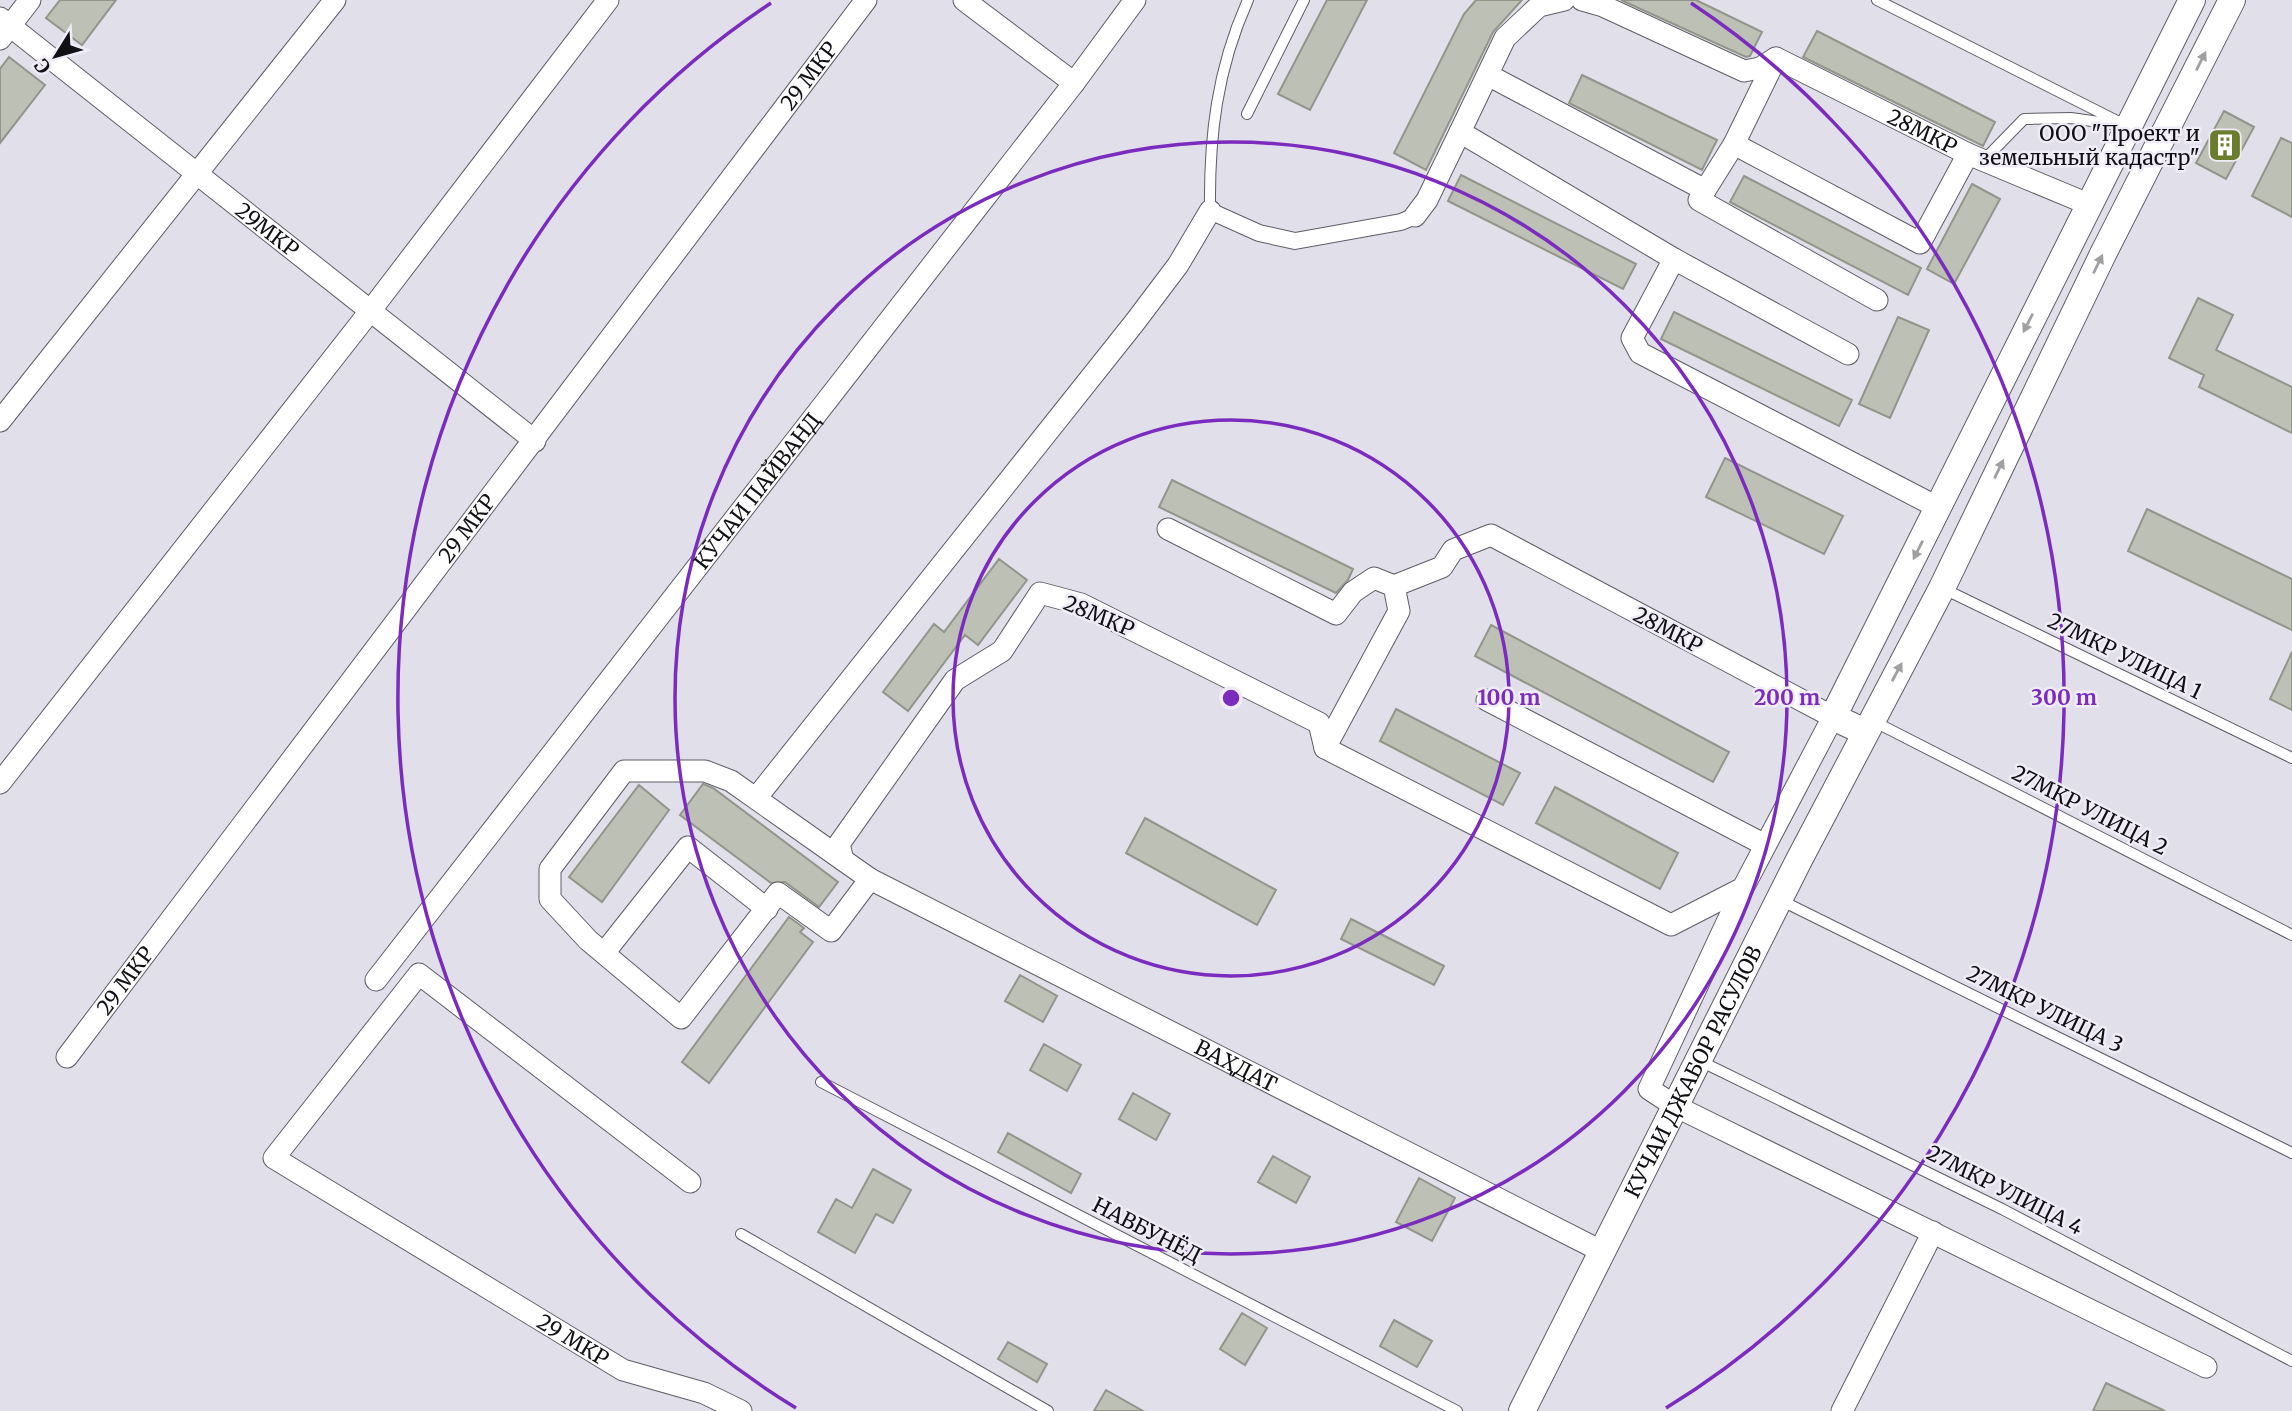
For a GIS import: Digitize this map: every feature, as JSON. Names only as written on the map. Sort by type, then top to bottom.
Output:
[{"type":"street","points":[[3,27],[30,0]]},
{"type":"street","points":[[0,421],[335,0]]},
{"type":"street","points":[[0,783],[371,310],[608,0]]},
{"type":"street","name":"29 МКР","points":[[67,1057],[866,0]]},
{"type":"street","points":[[964,0],[1074,83]]},
{"type":"street","name":"КӮЧАИ ПАЙВАНД","points":[[376,980],[1074,83],[1135,0]]},
{"type":"street","points":[[757,797],[1135,322],[1178,265],[1210,211],[1259,233],[1295,240],[1401,222],[1415,216],[1427,200],[1505,38],[1539,6],[1564,0]]},
{"type":"street","points":[[1582,0],[1603,6],[1744,71],[1760,68],[1776,58]]},
{"type":"street","points":[[2192,0],[2127,125],[1939,508],[1765,845],[1649,1089],[1675,1106],[2206,1367]]},
{"type":"street","name":"КУЧАИ ДЖАБОР РАСУЛОВ","points":[[1522,1411],[1698,1059],[1868,726],[1942,588],[2175,112],[2221,4]]},
{"type":"street","name":"29МКР","points":[[3,27],[196,172],[535,441]]},
{"type":"street","points":[[1776,58],[1734,144],[1699,200],[1877,300]]},
{"type":"street","name":"28МКР","points":[[1734,144],[1920,243],[1977,157],[1776,58]]},
{"type":"street","points":[[1488,75],[1705,190]]},
{"type":"street","points":[[2144,93],[2175,112]]},
{"type":"street","points":[[1460,132],[1674,259],[1848,354]]},
{"type":"street","points":[[1977,157],[2088,204]]},
{"type":"street","points":[[1674,259],[1632,338],[1640,353],[1939,508]]},
{"type":"street","name":"28МКР","points":[[1168,529],[1336,614],[1353,592],[1374,578],[1395,586],[1442,567],[1453,550],[1491,535],[1833,717]]},
{"type":"street","points":[[1395,586],[1399,611],[1325,747],[1671,925],[1744,888]]},
{"type":"street","name":"28МКР","points":[[843,860],[839,844],[955,680],[1002,652],[1040,593],[1081,604],[1319,723],[1325,747]]},
{"type":"street","points":[[1487,700],[1765,845]]},
{"type":"street","points":[[1833,717],[1868,726]]},
{"type":"street","points":[[624,771],[705,771],[731,781],[843,860],[870,879],[831,931],[778,893],[681,1018],[604,953],[550,900],[550,869],[624,771]]},
{"type":"street","points":[[604,953],[688,847],[767,909]]},
{"type":"street","name":"ВАҲДАТ","points":[[870,879],[1603,1252]]},
{"type":"street","name":"29 МКР","points":[[690,1182],[419,974],[274,1158],[623,1370],[704,1393],[741,1411]]},
{"type":"street","points":[[1842,1411],[1933,1232]]},
{"type":"lane","points":[[1210,211],[1213,115],[1230,43],[1248,0]]},
{"type":"lane","points":[[1247,114],[1304,0]]},
{"type":"lane","points":[[1877,0],[2127,125]]},
{"type":"lane","points":[[1977,157],[2024,118],[2071,118],[2127,125]]},
{"type":"lane","name":"27МКР УЛИЦА 1","points":[[1942,588],[2292,758]]},
{"type":"lane","name":"27МКР УЛИЦА 2","points":[[1868,726],[2292,935]]},
{"type":"lane","name":"27МКР УЛИЦА 3","points":[[1780,900],[2292,1153]]},
{"type":"lane","name":"27МКР УЛИЦА 4","points":[[1698,1059],[2002,1209],[2292,1361]]},
{"type":"lane","name":"НАВБУНЁД","points":[[821,1082],[1457,1411]]},
{"type":"lane","points":[[741,1234],[1048,1411]]},
{"type":"building","points":[[60,0],[116,0],[82,45],[46,18]]},
{"type":"building","points":[[1327,0],[1367,0],[1310,110],[1278,94]]},
{"type":"building","points":[[1476,0],[1522,0],[1493,32],[1426,170],[1394,153],[1464,14]]},
{"type":"building","points":[[1621,0],[1696,0],[1762,32],[1750,56],[1746,57]]},
{"type":"building","points":[[1817,31],[1995,122],[1983,146],[1803,57]]},
{"type":"building","points":[[9,57],[45,85],[0,143],[0,69]]},
{"type":"building","points":[[1582,75],[1717,140],[1702,170],[1569,103]]},
{"type":"building","name":"ООО \"Проект и земельный кадастр\"","points":[[2224,111],[2254,127],[2226,179],[2196,163]]},
{"type":"building","points":[[2281,138],[2292,143],[2292,217],[2252,196]]},
{"type":"building","points":[[1461,175],[1636,264],[1623,289],[1448,201]]},
{"type":"building","points":[[1744,176],[1921,268],[1908,295],[1730,202]]},
{"type":"building","points":[[1972,184],[2000,199],[1954,284],[1927,269]]},
{"type":"building","points":[[2198,298],[2233,315],[2216,350],[2292,387],[2292,433],[2199,387],[2204,375],[2169,358]]},
{"type":"building","points":[[1674,312],[1852,400],[1839,426],[1661,339]]},
{"type":"building","points":[[1898,317],[1929,330],[1890,418],[1859,404]]},
{"type":"building","points":[[1725,458],[1843,516],[1824,554],[1706,497]]},
{"type":"building","points":[[1172,480],[1353,569],[1348,580],[1336,593],[1159,507]]},
{"type":"building","points":[[2147,509],[2292,579],[2292,630],[2128,551]]},
{"type":"building","points":[[999,559],[1027,580],[978,645],[965,635],[908,711],[883,692],[934,624],[944,632]]},
{"type":"building","points":[[1491,625],[1729,752],[1713,782],[1475,656]]},
{"type":"building","points":[[2292,652],[2292,710],[2270,699]]},
{"type":"building","points":[[1396,709],[1520,773],[1503,805],[1380,741]]},
{"type":"building","points":[[703,784],[713,788],[838,882],[819,907],[785,882],[771,883],[680,815]]},
{"type":"building","points":[[639,785],[669,810],[602,902],[569,877]]},
{"type":"building","points":[[1555,787],[1678,853],[1660,889],[1536,823]]},
{"type":"building","points":[[1145,818],[1276,890],[1257,925],[1126,853]]},
{"type":"building","points":[[789,917],[804,928],[800,932],[813,942],[709,1083],[682,1062]]},
{"type":"building","points":[[1351,919],[1444,966],[1434,985],[1341,939]]},
{"type":"building","points":[[1020,975],[1057,996],[1043,1022],[1005,1001]]},
{"type":"building","points":[[1044,1044],[1081,1065],[1067,1091],[1030,1070]]},
{"type":"building","points":[[1133,1093],[1170,1114],[1156,1140],[1119,1119]]},
{"type":"building","points":[[1008,1133],[1081,1174],[1071,1193],[998,1152]]},
{"type":"building","points":[[1273,1156],[1310,1177],[1296,1203],[1258,1182]]},
{"type":"building","points":[[873,1169],[911,1190],[893,1223],[876,1214],[855,1253],[818,1232],[836,1199],[852,1208]]},
{"type":"building","points":[[1419,1178],[1455,1198],[1432,1241],[1396,1222]]},
{"type":"building","points":[[1242,1313],[1267,1328],[1245,1365],[1220,1349]]},
{"type":"building","points":[[1394,1320],[1432,1341],[1417,1367],[1380,1346]]},
{"type":"building","points":[[1008,1342],[1047,1364],[1037,1382],[998,1359]]},
{"type":"building","points":[[2106,1383],[2165,1411],[2093,1411]]},
{"type":"building","points":[[1106,1390],[1143,1411],[1094,1411]]},
{"type":"place","name":"ООО \"Проект и земельный кадастр\"","points":[[2225,145]]}]
